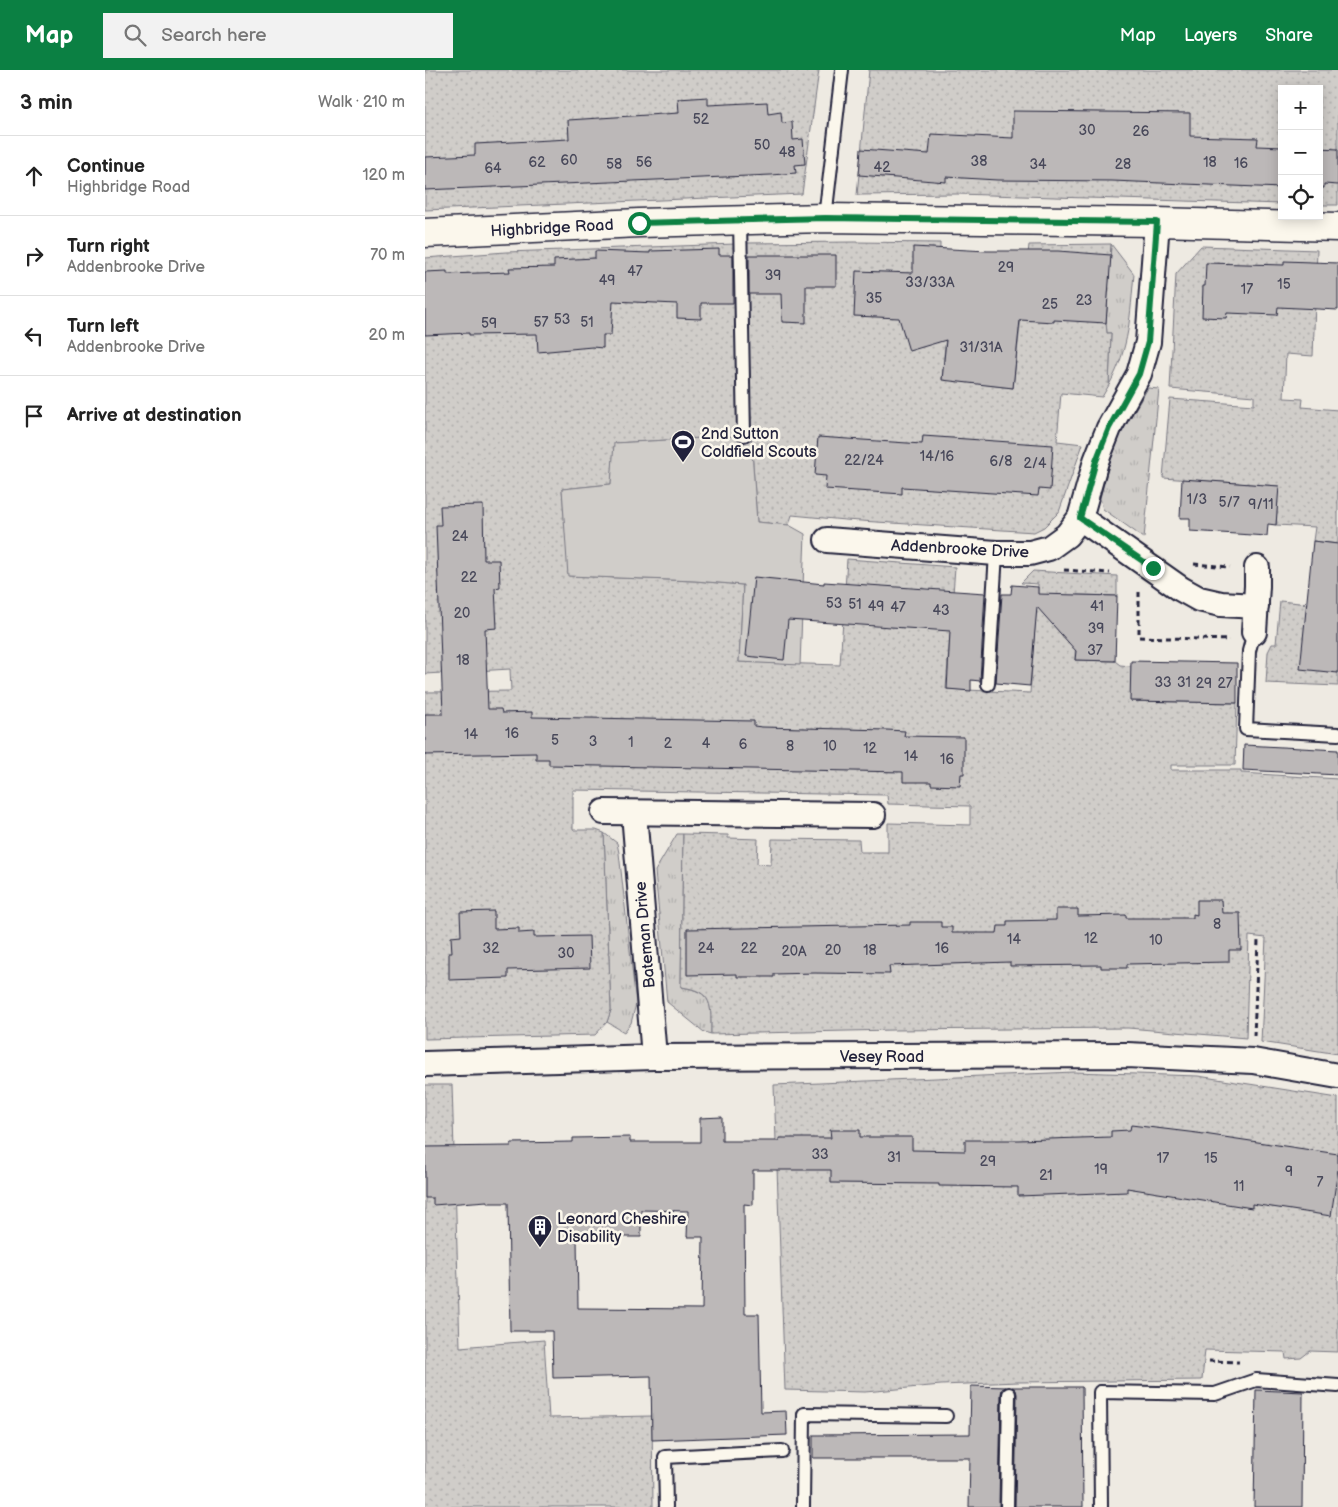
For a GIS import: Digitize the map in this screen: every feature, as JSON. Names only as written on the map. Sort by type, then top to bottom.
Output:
[{"type":"street","name":"Highbridge Road","points":[[425,233],[639,223],[825,218],[1157,222],[1338,227]]},
{"type":"street","name":"Addenbrooke Drive","points":[[827,540],[996,553],[1030,553],[1049,548],[1067,535],[1080,518],[1096,461],[1109,428],[1139,374],[1148,342],[1157,222]]},
{"type":"street","points":[[1080,518],[1181,589],[1199,599],[1221,604],[1256,606]]},
{"type":"street","points":[[1253,636],[1257,568]]},
{"type":"street","points":[[604,812],[873,815]]},
{"type":"street","name":"Bateman Drive","points":[[634,813],[654,1057]]},
{"type":"street","name":"Vesey Road","points":[[425,1064],[654,1057],[1127,1055],[1253,1061],[1338,1076]]},
{"type":"lane","points":[[825,218],[842,70]]},
{"type":"lane","points":[[740,220],[744,435]]},
{"type":"lane","points":[[988,684],[996,553]]},
{"type":"lane","points":[[1253,636],[1249,651],[1246,729],[1338,734]]},
{"type":"lane","points":[[1101,1507],[1099,1392],[1215,1394],[1256,1380],[1338,1386]]},
{"type":"lane","points":[[1007,1507],[1009,1394]]},
{"type":"lane","points":[[803,1507],[804,1414],[946,1416]]},
{"type":"lane","points":[[666,1507],[665,1457],[782,1451]]},
{"type":"path","points":[[1139,583],[1139,637],[1253,636]]},
{"type":"path","points":[[1253,1061],[1258,941]]},
{"type":"green space","points":[[425,70],[819,70],[802,194],[425,210]]},
{"type":"green space","points":[[869,70],[1338,70],[1338,205],[1323,205],[1323,85],[1278,85],[1278,204],[957,194],[857,195]]},
{"type":"green space","points":[[747,243],[940,243],[939,313],[948,314],[942,379],[1013,388],[1029,245],[1111,244],[1106,323],[1107,333],[1111,333],[1109,385],[1102,397],[1061,393],[1057,441],[1083,444],[1059,512],[1044,527],[1034,532],[792,515],[789,525],[757,522],[751,436]]},
{"type":"green space","points":[[736,244],[738,436],[615,443],[611,484],[562,489],[569,576],[695,581],[743,585],[739,662],[840,665],[847,559],[955,567],[946,689],[1030,693],[1038,584],[1021,583],[1033,571],[1117,576],[1117,596],[1077,595],[1075,660],[1115,661],[1120,665],[1131,666],[1131,701],[1237,703],[1235,765],[1171,765],[1171,770],[1241,770],[1241,773],[1338,779],[1338,1054],[1261,1042],[1266,938],[1249,936],[1246,1038],[1128,1028],[711,1034],[710,1008],[705,996],[692,989],[681,987],[683,834],[728,835],[728,838],[758,839],[757,864],[771,865],[772,839],[859,840],[860,852],[888,852],[888,823],[970,825],[970,806],[888,804],[887,795],[573,790],[573,830],[596,830],[604,833],[611,1010],[607,1022],[595,1035],[425,1039],[425,692],[511,691],[510,669],[425,674],[425,258],[506,252]]},
{"type":"green space","points":[[1111,244],[1134,274],[1128,331],[1121,357],[1109,385],[1111,333],[1107,333],[1106,323]]},
{"type":"green space","points":[[1201,246],[1317,250],[1313,356],[1286,354],[1284,398],[1303,399],[1302,407],[1338,410],[1338,544],[1313,541],[1315,527],[1276,525],[1278,486],[1163,478],[1170,399],[1254,405],[1254,396],[1170,389],[1176,274]]},
{"type":"green space","name":"2nd Sutton Coldfield Scouts","points":[[736,259],[747,259],[751,436],[757,522],[789,525],[805,534],[800,665],[739,662],[743,585],[695,581],[568,576],[562,489],[611,484],[614,443],[738,436]]},
{"type":"green space","points":[[1148,388],[1159,389],[1144,538],[1103,509],[1100,498],[1109,465],[1121,433]]},
{"type":"green space","points":[[1280,601],[1338,607],[1338,686],[1266,683],[1268,652],[1272,644],[1276,644]]},
{"type":"green space","points":[[604,833],[617,843],[619,853],[636,1004],[631,1023],[624,1032],[607,1022],[611,1010]]},
{"type":"green space","points":[[677,834],[683,834],[681,987],[700,992],[705,996],[710,1008],[711,1034],[704,1032],[667,1002],[655,871]]},
{"type":"green space","points":[[1074,1072],[1198,1076],[1338,1098],[1338,1352],[1310,1351],[1301,1358],[1286,1359],[1285,1352],[1205,1350],[1202,1380],[1018,1382],[941,1385],[865,1392],[785,1390],[774,1085]]},
{"type":"green space","points":[[425,1085],[452,1085],[460,1347],[544,1340],[549,1418],[652,1416],[653,1507],[425,1507]]},
{"type":"building","points":[[708,97],[708,105],[767,102],[768,114],[781,112],[782,123],[792,122],[793,140],[803,139],[805,164],[795,165],[796,173],[771,175],[425,190],[425,157],[475,155],[475,144],[569,139],[568,120],[679,113],[678,99]]},
{"type":"building","points":[[1013,111],[1190,113],[1190,136],[1258,138],[1257,146],[1278,147],[1278,188],[946,177],[946,182],[859,175],[861,149],[929,154],[931,134],[1013,138]]},
{"type":"building","points":[[1323,148],[1338,149],[1338,185],[1324,184],[1324,188]]},
{"type":"building","points":[[913,247],[987,251],[1058,251],[1111,255],[1106,323],[1020,320],[1013,388],[942,380],[946,340],[909,351],[899,318],[854,316],[856,271],[913,273]]},
{"type":"building","points":[[719,249],[719,255],[733,255],[733,303],[701,303],[701,319],[677,318],[677,304],[613,301],[611,335],[603,335],[603,348],[592,347],[538,352],[537,334],[469,335],[469,333],[425,335],[425,272],[447,271],[447,274],[510,272],[509,268],[554,267],[554,260],[595,258],[595,251],[650,253],[650,251]]},
{"type":"building","points":[[749,255],[836,255],[836,286],[806,286],[806,323],[782,322],[781,294],[749,294]]},
{"type":"building","points":[[1284,261],[1338,263],[1338,310],[1278,307],[1277,315],[1227,313],[1226,318],[1202,317],[1206,263],[1284,265]]},
{"type":"building","points":[[923,436],[1053,445],[1050,490],[1039,489],[1038,496],[902,487],[902,494],[825,489],[826,476],[815,475],[818,437],[922,444]]},
{"type":"building","points":[[1182,479],[1279,486],[1276,525],[1268,524],[1267,536],[1190,531],[1190,518],[1180,518]]},
{"type":"building","points":[[483,505],[484,560],[499,560],[500,587],[495,588],[497,628],[485,629],[488,709],[501,709],[502,713],[532,712],[532,717],[754,721],[754,726],[762,727],[887,730],[905,731],[904,736],[964,737],[964,774],[961,774],[960,786],[931,785],[931,782],[903,782],[903,772],[549,765],[549,759],[536,759],[536,753],[425,755],[425,714],[443,714],[436,525],[441,525],[440,506]]},
{"type":"building","points":[[1313,541],[1338,544],[1338,673],[1300,669]]},
{"type":"building","points":[[754,577],[824,584],[824,582],[985,593],[980,681],[971,680],[971,691],[947,689],[950,631],[788,620],[784,660],[746,656]]},
{"type":"building","points":[[1012,585],[1038,587],[1038,594],[1117,596],[1115,661],[1075,660],[1076,651],[1037,607],[1030,686],[996,683],[1002,594],[1011,594]]},
{"type":"building","points":[[1131,661],[1237,663],[1237,703],[1130,701]]},
{"type":"building","points":[[1244,745],[1338,750],[1338,775],[1243,770]]},
{"type":"building","points":[[1197,900],[1221,900],[1222,913],[1240,913],[1241,950],[1229,950],[1229,962],[1127,964],[1127,968],[1101,968],[1101,965],[1010,966],[1010,962],[889,966],[890,974],[774,974],[774,977],[737,977],[737,974],[687,975],[687,929],[910,925],[910,922],[941,922],[941,927],[952,927],[952,933],[997,933],[998,926],[1007,926],[1007,921],[1056,920],[1056,909],[1078,909],[1078,916],[1126,915],[1126,918],[1193,918],[1193,914],[1197,915]]},
{"type":"building","points":[[494,911],[494,929],[519,928],[519,933],[534,932],[534,937],[589,936],[590,968],[508,970],[508,978],[449,980],[449,953],[452,953],[451,937],[461,936],[460,912]]},
{"type":"building","points":[[722,1117],[722,1141],[779,1141],[779,1138],[831,1138],[830,1130],[860,1130],[860,1137],[912,1137],[912,1150],[965,1151],[965,1140],[1111,1137],[1111,1131],[1130,1130],[1131,1125],[1338,1154],[1338,1169],[1331,1216],[1252,1204],[1252,1208],[1127,1188],[1127,1192],[1018,1196],[1018,1187],[831,1183],[831,1170],[753,1170],[753,1205],[744,1204],[745,1314],[759,1314],[761,1412],[786,1411],[787,1435],[652,1440],[651,1376],[553,1378],[552,1331],[510,1331],[508,1203],[487,1203],[487,1201],[433,1205],[433,1198],[425,1198],[425,1147],[511,1146],[511,1143],[573,1142],[573,1138],[630,1137],[630,1142],[700,1142],[700,1118]],"holes":[[[641,1210],[688,1211],[687,1237],[703,1237],[702,1309],[578,1308],[577,1237],[641,1237]]]},
{"type":"building","points":[[971,1386],[1006,1387],[1002,1389],[1001,1394],[999,1507],[969,1507],[970,1458],[813,1458],[813,1435],[970,1434]]},
{"type":"building","points":[[1012,1387],[1082,1387],[1083,1507],[1015,1507],[1017,1394],[1016,1390]]},
{"type":"building","points":[[1256,1390],[1303,1392],[1302,1507],[1254,1507]]},
{"type":"place","name":"2nd Sutton Coldfield Scouts","points":[[683,463]]},
{"type":"place","name":"Leonard Cheshire Disability","points":[[540,1248]]},
{"type":"route","points":[[639,223],[825,218],[1157,222],[1148,342],[1139,374],[1109,428],[1096,461],[1080,518],[1153,568]]}]
